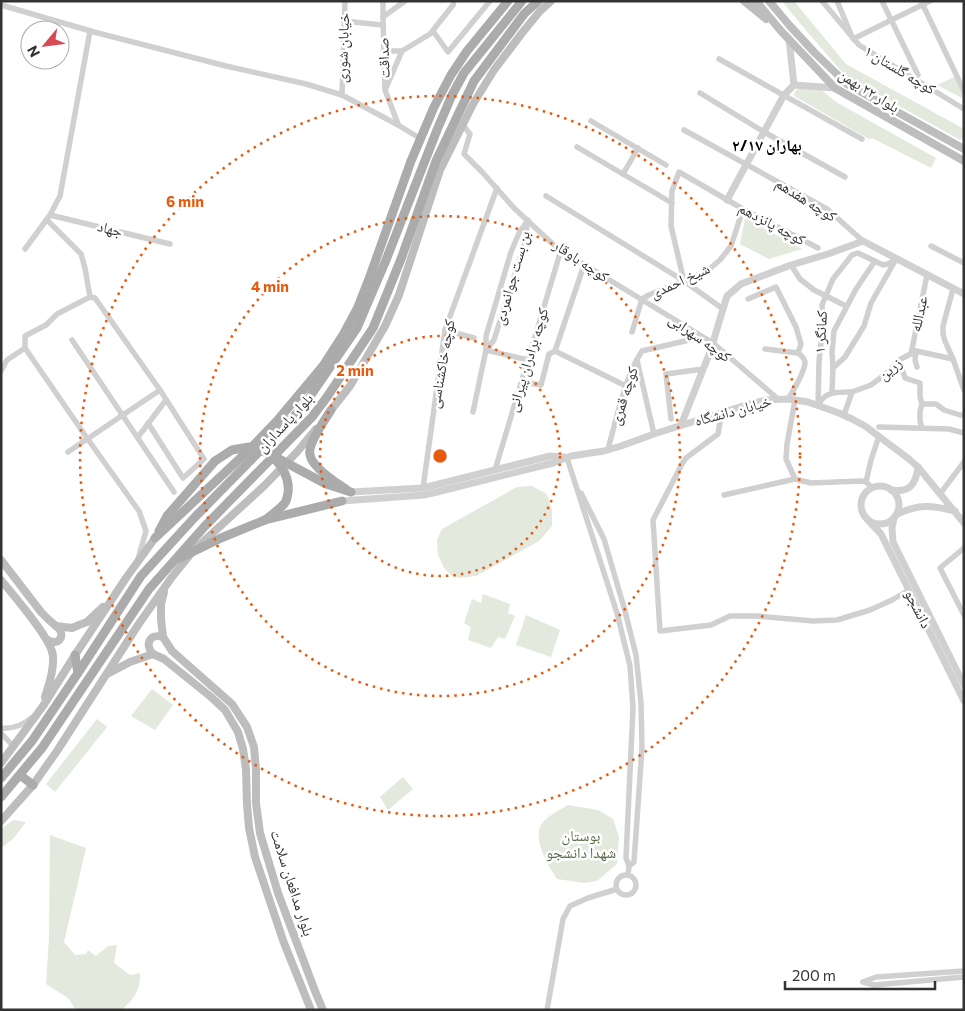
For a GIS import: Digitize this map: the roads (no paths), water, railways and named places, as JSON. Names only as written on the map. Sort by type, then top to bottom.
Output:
[{"type":"main road","points":[[155,538],[249,450],[309,389],[358,307],[411,161],[442,91],[467,51],[508,1]]},
{"type":"main road","name":"بلوار پاسداران","points":[[1,778],[32,741],[141,576],[195,517],[302,408],[309,389],[357,328],[452,95],[464,73],[522,1]]},
{"type":"main road","name":"بلوار پاسداران","points":[[1,797],[42,748],[149,589],[205,526],[312,417],[327,397],[373,328],[401,259],[436,161],[474,81],[524,14],[538,1]]},
{"type":"main road","points":[[1,821],[33,785],[166,585],[192,551],[264,486],[297,452],[350,386],[385,326],[399,295],[440,170],[462,124],[494,70],[540,11],[551,1]]},
{"type":"main road","points":[[744,1],[781,31]]},
{"type":"main road","name":"بلوار ۲۲ بهمن","points":[[756,1],[781,31],[835,88],[964,161]]},
{"type":"main road","name":"بلوار ۲۲ بهمن","points":[[769,1],[833,72],[847,84],[962,146]]},
{"type":"main road","points":[[775,1],[790,26]]},
{"type":"main road","points":[[452,95],[460,63]]},
{"type":"main road","points":[[331,410],[311,444],[310,455],[316,465],[328,477],[351,492]]},
{"type":"main road","points":[[1,763],[41,709],[75,654],[155,538],[167,516],[215,462],[232,450],[249,447],[268,453],[326,484],[351,492]]},
{"type":"main road","points":[[265,520],[283,505],[289,485],[286,474],[279,463],[268,453]]},
{"type":"main road","points":[[174,561],[192,551],[265,520],[342,501]]},
{"type":"main road","points":[[1,560],[41,612],[60,629],[61,637],[59,640],[55,642],[48,640]]},
{"type":"main road","points":[[1,580],[48,640],[53,654],[52,673],[41,709]]},
{"type":"main road","points":[[107,674],[130,662],[153,654],[148,649],[149,642],[153,637],[163,637],[160,604],[166,585]]},
{"type":"main road","points":[[56,626],[72,628],[87,622],[112,599]]},
{"type":"main road","name":"بلوار مدافعان سلامت","points":[[163,637],[172,650],[232,704],[247,727],[254,747],[256,803],[260,833],[278,893],[323,1010]]},
{"type":"main road","points":[[75,654],[78,673]]},
{"type":"main road","name":"بلوار مدافعان سلامت","points":[[153,654],[164,659],[212,697],[225,710],[238,732],[244,749],[248,813],[255,857],[284,943],[311,1010]]},
{"type":"main road","points":[[20,775],[33,785]]},
{"type":"street","name":"خیابان شوری","points":[[342,95],[345,1]]},
{"type":"street","points":[[382,17],[383,1]]},
{"type":"street","name":"صداقت","points":[[398,125],[385,90],[382,17],[405,1]]},
{"type":"street","points":[[384,51],[402,51],[430,34],[454,5],[454,1]]},
{"type":"street","points":[[433,31],[448,52],[490,1]]},
{"type":"street","name":"کوچه گلستان ۱","points":[[822,1],[859,45],[964,109]]},
{"type":"street","points":[[837,1],[853,38],[922,3],[930,1]]},
{"type":"street","points":[[882,1],[918,75]]},
{"type":"street","points":[[922,3],[964,91]]},
{"type":"street","points":[[1,6],[90,31],[226,66],[306,84],[342,95],[421,138]]},
{"type":"street","points":[[344,21],[382,25]]},
{"type":"street","points":[[25,249],[49,217],[60,196],[90,31]]},
{"type":"street","points":[[789,39],[794,85]]},
{"type":"street","points":[[385,90],[402,51]]},
{"type":"street","points":[[719,59],[862,139]]},
{"type":"street","points":[[727,200],[784,95],[794,85],[835,88]]},
{"type":"street","points":[[700,93],[764,132],[845,177]]},
{"type":"street","points":[[591,120],[666,165]]},
{"type":"street","name":"کوچه باوقار","points":[[462,124],[470,134],[464,154],[514,208],[561,250],[642,300]]},
{"type":"street","name":"کوچه هفدهم","points":[[684,130],[827,209],[863,241]]},
{"type":"street","points":[[577,147],[672,203],[671,226],[684,281]]},
{"type":"street","points":[[623,174],[638,148]]},
{"type":"street","name":"کوچه پانزدهم","points":[[672,203],[672,191],[679,172],[743,209],[818,248]]},
{"type":"street","name":"کوچه خاکشناسی","points":[[423,488],[445,330],[497,188]]},
{"type":"street","points":[[546,196],[684,281],[722,309]]},
{"type":"street","name":"شیخ احمدی","points":[[642,300],[649,295],[707,271],[720,260],[730,246],[743,209]]},
{"type":"street","points":[[49,217],[81,254],[86,268],[90,297]]},
{"type":"street","name":"جهاد","points":[[49,217],[170,244]]},
{"type":"street","name":"بن بست جوانمردی","points":[[473,412],[486,350],[486,336],[511,252],[519,233],[528,220]]},
{"type":"street","name":"بن بست جوانمردی","points":[[486,350],[494,340],[526,239],[528,220]]},
{"type":"street","points":[[681,425],[713,343],[726,296],[741,284],[863,241],[964,294]]},
{"type":"street","points":[[931,246],[964,263]]},
{"type":"street","name":"کوچه برادران پیرانی","points":[[495,470],[561,250]]},
{"type":"street","name":"کمانگر ۱","points":[[818,406],[819,362],[823,322],[822,305],[833,279],[852,255],[858,253],[883,265],[896,259]]},
{"type":"street","points":[[833,368],[845,357],[864,326],[871,303],[896,259]]},
{"type":"street","points":[[832,392],[834,331],[846,306],[875,261]]},
{"type":"street","points":[[522,382],[541,385],[549,354],[555,351],[584,265]]},
{"type":"street","points":[[791,265],[800,279],[814,290],[846,306]]},
{"type":"street","name":"عبدالله","points":[[917,367],[913,352],[928,275]]},
{"type":"street","points":[[748,299],[776,287],[796,327],[800,344],[798,353]]},
{"type":"street","points":[[952,288],[943,326],[944,342],[953,359],[964,390]]},
{"type":"street","points":[[136,564],[146,531],[142,519],[25,348],[24,336],[46,325],[57,314],[90,297],[96,298],[160,390],[204,459],[183,478],[148,423]]},
{"type":"street","points":[[632,332],[642,300]]},
{"type":"street","name":"کوچه سهرابی","points":[[642,300],[713,343],[778,399]]},
{"type":"street","points":[[445,330],[474,338]]},
{"type":"street","name":"کوچه قمری","points":[[609,445],[626,386],[642,351],[702,338]]},
{"type":"street","points":[[72,340],[174,492]]},
{"type":"street","points":[[1,371],[7,360],[25,348]]},
{"type":"street","points":[[765,349],[798,353],[802,356],[804,362],[792,400],[786,460],[795,479]]},
{"type":"street","points":[[486,350],[528,360]]},
{"type":"street","points":[[555,351],[626,386]]},
{"type":"street","name":"زرین","points":[[852,392],[871,385],[887,373],[899,360],[913,352],[953,359]]},
{"type":"street","points":[[637,359],[654,434]]},
{"type":"street","points":[[899,360],[905,378],[920,383],[922,404],[920,421],[922,428]]},
{"type":"street","points":[[671,419],[666,374],[703,368]]},
{"type":"street","points":[[68,452],[160,390]]},
{"type":"street","points":[[818,406],[822,398],[832,392],[852,392],[844,415]]},
{"type":"street","name":"خیابان دانشگاه","points":[[342,501],[424,495],[567,458],[604,451],[720,413],[766,400],[778,399],[808,402],[844,415],[865,426],[918,467],[964,523]]},
{"type":"street","points":[[138,437],[166,400]]},
{"type":"street","points":[[922,404],[936,404],[944,410],[964,415]]},
{"type":"street","points":[[720,413],[718,434],[686,458],[653,520],[660,631],[711,625],[730,616],[757,616],[813,621],[837,620],[870,610],[909,590]]},
{"type":"street","points":[[879,427],[949,429],[964,433]]},
{"type":"street","points":[[866,482],[870,460],[879,436]]},
{"type":"street","name":"خیابان دانشگاه","points":[[351,492],[423,488],[550,456],[567,458]]},
{"type":"street","points":[[567,458],[618,613],[630,666],[633,708],[626,858],[630,866]]},
{"type":"street","points":[[940,494],[964,462]]},
{"type":"street","points":[[890,490],[900,491],[909,488],[917,476],[918,467]]},
{"type":"street","points":[[572,475],[604,539],[636,655],[641,703],[642,748],[634,862],[630,866],[628,875]]},
{"type":"street","points":[[724,495],[795,479],[811,482],[861,481],[866,482],[873,488]]},
{"type":"street","points":[[895,516],[899,503],[890,490],[879,486],[867,491],[863,496],[861,509],[868,520],[873,523],[884,524],[895,516],[912,508],[922,506],[954,510]]},
{"type":"street","name":"خیابان دانشگاه","points":[[954,510],[964,515]]},
{"type":"street","name":"دانشجو","points":[[895,516],[892,528],[894,542],[964,685]]},
{"type":"street","name":"دانشجو","points":[[868,520],[881,534],[964,701]]},
{"type":"street","points":[[964,548],[940,568],[964,615]]},
{"type":"street","points":[[618,613],[625,611]]},
{"type":"street","points":[[1,728],[17,727],[41,709]]},
{"type":"street","points":[[1,733],[14,747]]},
{"type":"street","points":[[628,875],[635,882],[635,888],[628,894],[622,894],[617,889],[616,883],[619,877],[628,875]]},
{"type":"street","points":[[546,1010],[563,919],[570,906],[617,889]]},
{"type":"street","points":[[964,971],[876,978],[863,982],[874,985],[964,977]]},
{"type":"district","name":"۲/۱۷ بهاران","points":[[767,145]]},
{"type":"park label","name":"بوستان شهدا دانشجو","points":[[581,844]]}]
